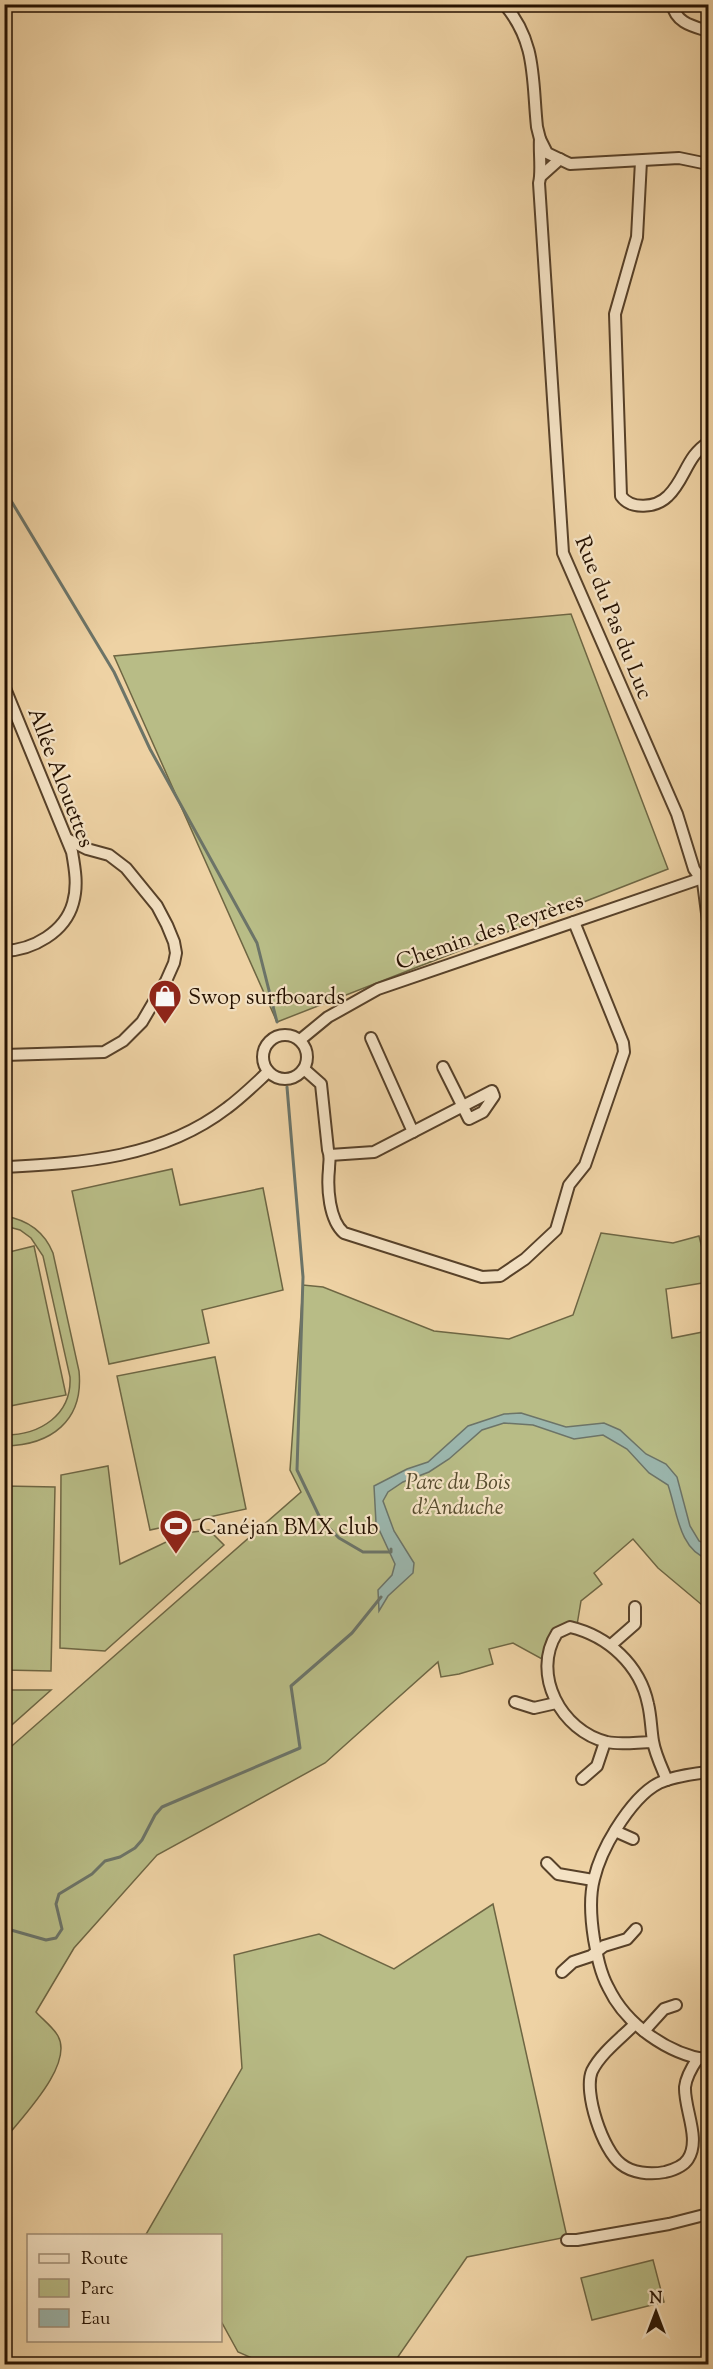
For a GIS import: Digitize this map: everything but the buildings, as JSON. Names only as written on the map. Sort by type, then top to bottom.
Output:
[{"type":"street","name":"Rue du Pas du Luc","points":[[504,4],[516,18],[529,45],[540,139],[539,163],[542,176],[539,183],[563,553],[677,814],[694,869],[705,877],[703,882],[708,921]]},
{"type":"street","points":[[672,4],[674,14],[681,21],[708,31]]},
{"type":"street","points":[[540,139],[547,153],[570,164],[679,159],[708,164]]},
{"type":"street","points":[[542,176],[560,159]]},
{"type":"street","points":[[641,161],[637,237],[615,314],[621,496],[628,504],[634,506],[660,502],[669,496],[696,452],[708,443]]},
{"type":"street","name":"Allée Alouettes","points":[[4,686],[72,852],[76,877],[73,904],[61,925],[41,942],[15,951],[4,951]]},
{"type":"street","points":[[4,1055],[104,1052],[123,1041],[142,1022],[174,963],[176,953],[167,924],[157,906],[133,876],[109,855],[87,849],[67,839]]},
{"type":"street","name":"Chemin des Peyrères","points":[[300,1040],[343,1007],[378,989],[705,877]]},
{"type":"street","points":[[304,1069],[321,1084],[330,1155],[332,1212],[339,1228],[344,1233],[488,1278],[500,1276],[525,1259],[552,1235],[569,1185],[585,1165],[624,1052],[574,922]]},
{"type":"street","points":[[286,1034],[300,1040],[304,1044],[308,1057],[304,1069],[287,1079],[280,1078],[268,1072],[262,1058],[264,1050],[273,1038],[286,1034]]},
{"type":"street","points":[[371,1038],[413,1132]]},
{"type":"street","points":[[330,1155],[374,1152],[463,1106],[443,1067]]},
{"type":"street","points":[[4,1167],[78,1163],[142,1151],[208,1121],[228,1108],[268,1072]]},
{"type":"street","points":[[611,1645],[635,1624],[635,1607]]},
{"type":"street","points":[[653,1742],[605,1742],[580,1728],[563,1714],[556,1703],[548,1670],[551,1646],[557,1633],[563,1629],[576,1628],[611,1645],[630,1665],[645,1692],[650,1710],[653,1742],[667,1780]]},
{"type":"street","points":[[515,1702],[534,1708],[556,1703]]},
{"type":"street","points":[[582,1779],[597,1766],[605,1742]]},
{"type":"street","points":[[676,2005],[663,2009],[639,2027],[598,2062],[591,2074],[595,2116],[607,2148],[626,2168],[642,2172],[663,2172],[682,2165],[689,2158],[693,2140],[685,2085],[703,2059],[661,2043],[639,2027],[616,2001],[608,1988],[597,1951],[592,1921],[593,1880],[602,1856],[623,1817],[649,1790],[667,1780],[708,1772]]},
{"type":"street","points":[[615,1831],[633,1839]]},
{"type":"street","points":[[547,1863],[558,1874],[593,1880]]},
{"type":"street","points":[[562,1972],[573,1962],[591,1956],[604,1946],[627,1939],[636,1929]]},
{"type":"street","points":[[567,2240],[669,2224],[708,2214]]},
{"type":"street","points":[[4,2360],[10,2364]]},
{"type":"green space","points":[[571,614],[668,869],[277,1022],[114,656]]},
{"type":"green space","points":[[172,1169],[180,1205],[263,1188],[283,1290],[202,1310],[209,1343],[109,1364],[72,1191]]},
{"type":"green space","points":[[5,1216],[21,1220],[34,1228],[45,1238],[53,1253],[79,1371],[79,1389],[76,1404],[61,1427],[37,1441],[5,1446],[5,1435],[18,1434],[41,1427],[60,1412],[66,1402],[70,1377],[43,1256],[31,1238],[20,1230],[5,1226]]},
{"type":"green space","name":"Parc du Bois d'Anduche","points":[[601,1233],[673,1243],[699,1236],[708,1272],[708,1282],[666,1289],[672,1338],[708,1331],[708,1610],[658,1568],[633,1539],[594,1573],[602,1584],[581,1601],[577,1625],[563,1629],[548,1658],[542,1659],[513,1643],[489,1649],[493,1664],[459,1674],[441,1677],[438,1662],[325,1763],[157,1855],[74,1948],[36,2012],[58,2036],[61,2048],[59,2061],[44,2090],[5,2139],[5,1752],[301,1492],[290,1470],[303,1285],[323,1287],[434,1331],[509,1339],[573,1315]]},
{"type":"green space","points":[[34,1246],[66,1395],[5,1407],[5,1253]]},
{"type":"green space","points":[[215,1357],[246,1509],[150,1530],[117,1376]]},
{"type":"green space","name":"Canéjan BMX club","points":[[108,1466],[120,1564],[185,1533],[209,1530],[224,1545],[105,1651],[60,1648],[61,1475]]},
{"type":"green space","points":[[5,1486],[55,1487],[51,1671],[5,1670]]},
{"type":"green space","points":[[5,1690],[51,1690],[5,1731]]},
{"type":"green space","points":[[493,1904],[567,2237],[467,2257],[393,2364],[266,2364],[238,2352],[222,2323],[222,2234],[146,2234],[242,2068],[234,1955],[319,1934],[394,1969]]},
{"type":"green space","points":[[5,2139],[11,2161],[5,2169]]},
{"type":"green space","points":[[653,2260],[664,2302],[592,2320],[581,2278]]},
{"type":"water","points":[[521,1413],[566,1427],[604,1423],[620,1430],[646,1454],[666,1464],[677,1477],[690,1526],[699,1541],[708,1545],[708,1559],[698,1554],[685,1538],[668,1485],[649,1473],[627,1449],[603,1435],[574,1439],[533,1425],[504,1423],[482,1430],[449,1459],[429,1472],[403,1482],[388,1492],[383,1501],[394,1531],[414,1563],[413,1573],[388,1596],[379,1611],[378,1590],[392,1575],[395,1564],[376,1523],[374,1486],[407,1469],[428,1462],[468,1426],[504,1414]]},
{"type":"waterway","points":[[4,489],[114,672],[150,749],[257,943],[277,1022]]},
{"type":"waterway","points":[[287,1087],[303,1277],[297,1470],[321,1520],[339,1538],[363,1552],[391,1552],[391,1549]]},
{"type":"waterway","points":[[4,1928],[46,1940],[56,1938],[62,1929],[56,1904],[59,1894],[92,1874],[105,1861],[120,1857],[135,1848],[162,1807],[300,1748],[291,1686],[352,1633],[381,1597]]},
{"type":"place","name":"Swop surfboards","points":[[165,1025]]},
{"type":"place","name":"Canéjan BMX club","points":[[176,1555]]}]
